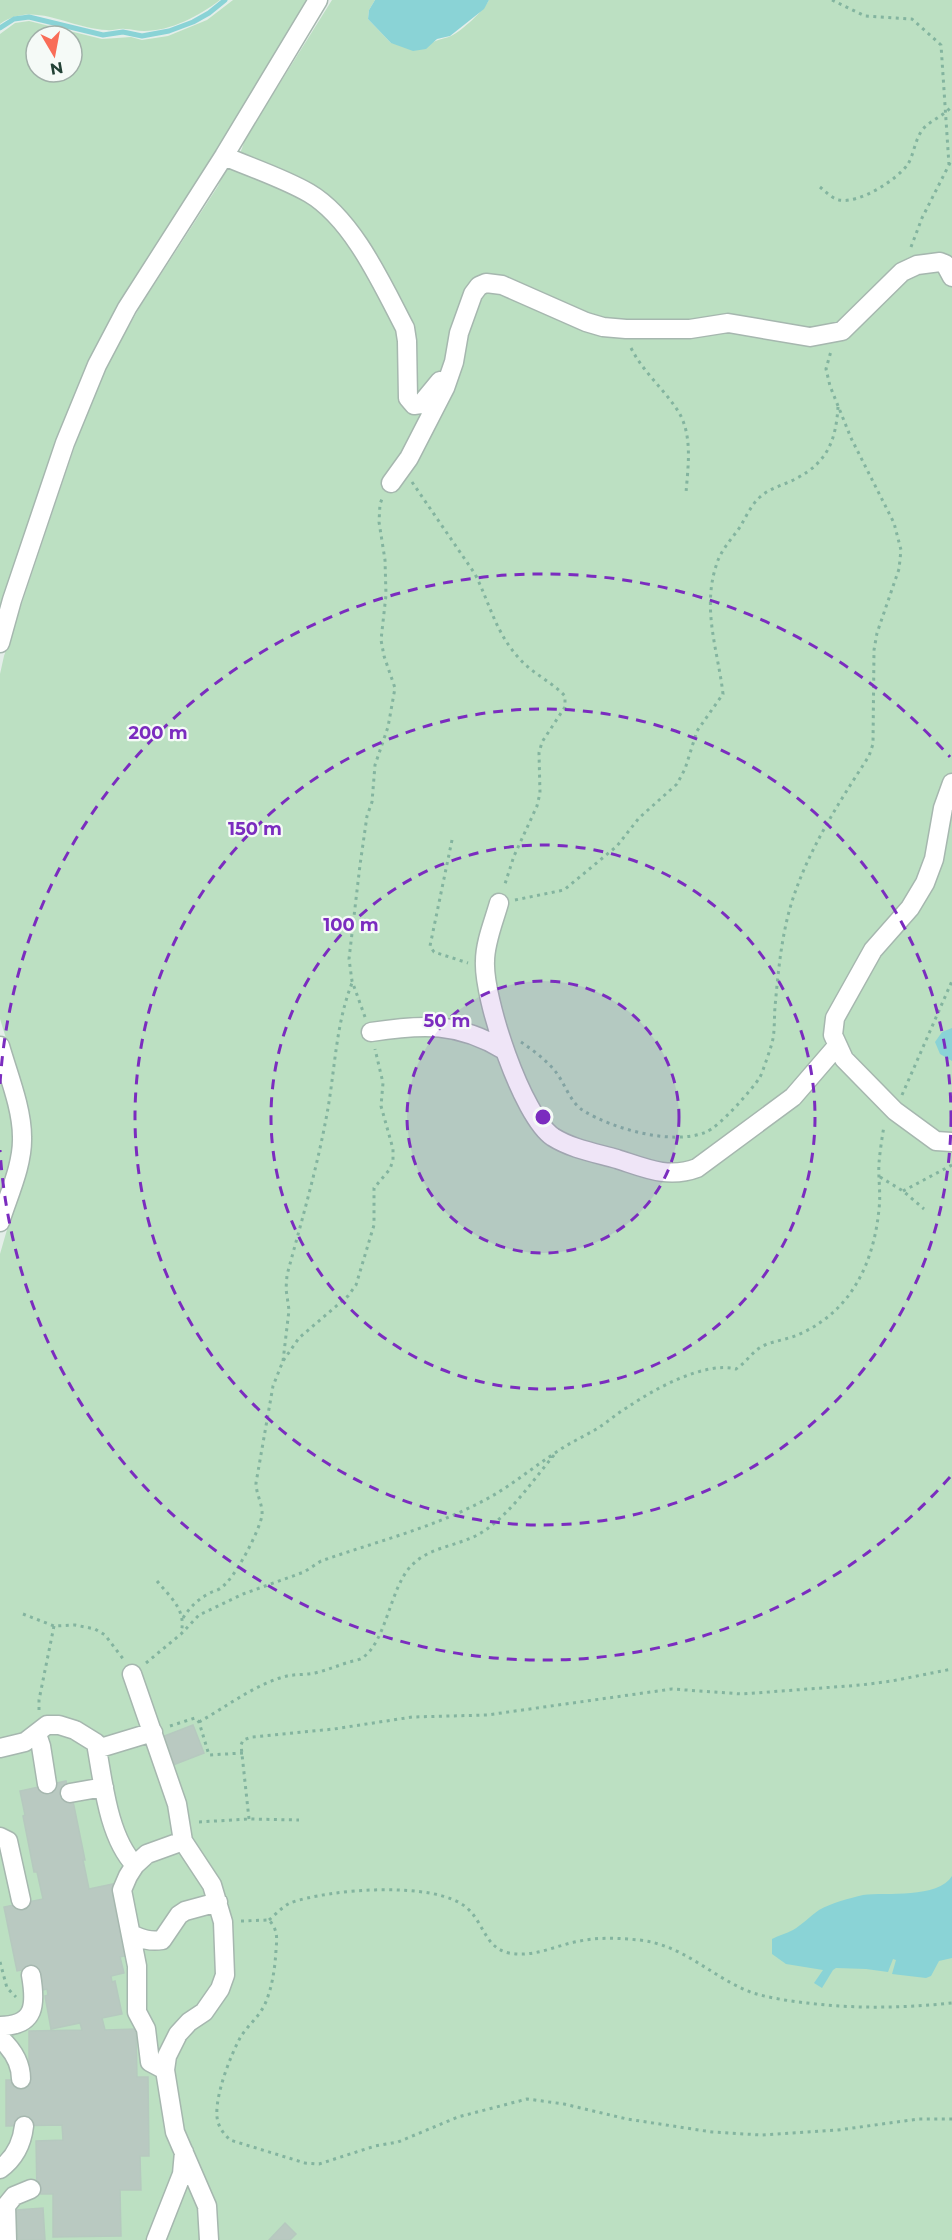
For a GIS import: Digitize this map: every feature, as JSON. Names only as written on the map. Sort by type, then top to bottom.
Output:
[{"type":"street","points":[[0,643],[12,600],[65,443],[97,365],[133,298],[224,156],[318,0]]},
{"type":"street","points":[[224,156],[308,193],[326,206],[344,226],[364,255],[405,328],[406,386],[408,398],[414,405],[422,404],[428,398],[454,362]]},
{"type":"street","points":[[391,483],[415,448],[445,388],[454,362],[459,333],[473,294],[486,283],[502,285],[586,322],[603,327],[626,330],[690,329],[728,323],[810,337],[842,331],[902,272],[909,268],[940,262],[945,264],[952,277]]},
{"type":"street","points":[[952,783],[943,808],[934,859],[925,883],[910,908],[873,950],[835,1018],[834,1035],[843,1059],[892,1107],[936,1141],[952,1142]]},
{"type":"street","points":[[499,903],[484,959],[497,1027],[507,1060],[543,1128],[553,1137],[571,1146],[663,1173],[682,1174],[696,1168],[793,1097],[837,1046]]},
{"type":"street","points":[[371,1032],[420,1026],[456,1029],[490,1041],[504,1050]]},
{"type":"street","points":[[0,1046],[14,1094],[22,1136],[21,1156],[0,1222]]},
{"type":"street","points":[[132,1674],[177,1804],[182,1832],[212,1885],[223,1922],[225,1975],[220,1989],[204,2012],[189,2022],[178,2034],[167,2056],[165,2070],[175,2132],[207,2206],[209,2240]]},
{"type":"street","points":[[0,1748],[25,1742],[47,1725],[59,1725],[75,1730],[96,1743],[104,1786],[119,1842],[127,1857],[135,1865]]},
{"type":"street","points":[[41,1730],[47,1784]]},
{"type":"street","points":[[97,1749],[153,1732]]},
{"type":"street","points":[[70,1793],[104,1786]]},
{"type":"street","points":[[165,2070],[150,2062],[146,2029],[137,2013],[137,1966],[122,1890],[135,1865],[147,1854],[182,1832]]},
{"type":"street","points":[[0,1837],[8,1841],[21,1900]]},
{"type":"street","points":[[131,1934],[153,1942],[162,1940],[179,1915],[185,1911],[218,1902]]},
{"type":"street","points":[[0,2026],[21,2022],[30,2016],[34,1995],[31,1975]]},
{"type":"street","points":[[0,2038],[12,2048],[21,2079]]},
{"type":"street","points":[[0,2169],[10,2162],[17,2151],[24,2126]]},
{"type":"street","points":[[156,2240],[182,2174],[184,2152]]},
{"type":"street","points":[[7,2240],[6,2206],[14,2196],[31,2189]]},
{"type":"path","points":[[831,0],[865,16],[912,19],[941,45],[949,165]]},
{"type":"path","points":[[820,187],[832,198],[842,201],[867,195],[885,185],[902,172],[909,162],[922,130],[952,106]]},
{"type":"path","points":[[909,268],[909,255],[913,240],[952,159]]},
{"type":"path","points":[[626,330],[628,340],[638,360],[679,412],[685,426],[689,457],[686,493]]},
{"type":"path","points":[[497,1027],[541,1057],[557,1073],[582,1111],[623,1128],[660,1136],[679,1137],[708,1132],[730,1112],[761,1076],[772,1044],[780,965],[790,907],[828,820],[869,756],[873,744],[876,642],[901,558],[894,523],[838,407],[826,369],[828,359],[842,331]]},
{"type":"path","points":[[402,467],[475,574],[497,629],[518,658],[565,696],[566,707],[542,742],[539,753],[540,793],[537,806],[514,856],[499,903],[564,890],[617,846],[639,818],[677,784],[685,769],[697,731],[722,697],[719,665],[710,619],[712,585],[720,554],[759,497],[797,478],[823,457],[837,430],[838,407]]},
{"type":"path","points":[[183,1618],[202,1597],[222,1587],[231,1579],[260,1523],[262,1510],[256,1494],[256,1483],[273,1386],[283,1361],[299,1338],[348,1296],[356,1285],[374,1225],[374,1188],[390,1169],[393,1161],[393,1149],[381,1106],[383,1083],[371,1032],[352,981],[349,959],[361,855],[367,816],[372,802],[375,765],[388,727],[395,696],[393,678],[384,656],[381,640],[387,582],[379,522],[380,504],[391,483]]},
{"type":"path","points":[[452,840],[430,946],[434,952],[485,968]]},
{"type":"path","points":[[283,1361],[289,1310],[287,1275],[315,1170],[335,1068],[345,999],[352,981]]},
{"type":"path","points":[[23,1614],[54,1626],[84,1626],[105,1635],[132,1674],[181,1634],[199,1615],[243,1594],[304,1572],[321,1561],[457,1514],[484,1500],[558,1451],[598,1428],[628,1406],[652,1393],[694,1372],[710,1367],[721,1366],[736,1369],[764,1345],[803,1333],[833,1313],[861,1278],[870,1258],[879,1209],[879,1164],[892,1107],[922,1053],[952,981]]},
{"type":"path","points":[[903,1191],[952,1165]]},
{"type":"path","points":[[880,1177],[903,1191],[924,1209]]},
{"type":"path","points":[[199,1722],[230,1701],[288,1676],[313,1674],[362,1658],[380,1633],[403,1575],[410,1567],[433,1550],[466,1541],[484,1531],[506,1510],[558,1451]]},
{"type":"path","points":[[157,1581],[179,1607],[183,1618],[181,1634]]},
{"type":"path","points":[[41,1730],[39,1700],[54,1626]]},
{"type":"path","points":[[249,1819],[241,1745],[243,1740],[252,1737],[334,1729],[412,1717],[487,1715],[672,1689],[742,1694],[861,1685],[952,1669]]},
{"type":"path","points":[[153,1732],[195,1718],[199,1722],[209,1755],[243,1754]]},
{"type":"path","points":[[182,1832],[249,1819],[299,1820]]},
{"type":"path","points":[[223,1922],[269,1920],[289,1904],[331,1894],[368,1890],[430,1893],[448,1897],[468,1909],[490,1943],[496,1949],[507,1953],[535,1954],[581,1940],[612,1938],[641,1940],[675,1949],[698,1961],[727,1981],[754,1993],[789,2001],[845,2008],[906,2008],[952,2002]]},
{"type":"path","points":[[269,1920],[277,1934],[273,1975],[268,1995],[257,2017],[240,2038],[221,2087],[217,2116],[223,2133],[230,2140],[305,2163],[319,2164],[375,2146],[398,2142],[458,2118],[527,2099],[564,2104],[627,2119],[712,2132],[761,2134],[838,2130],[919,2119],[952,2119]]},
{"type":"green space","points":[[0,0],[220,0],[184,22],[154,30],[93,28],[39,15],[13,17],[0,24]]},
{"type":"green space","points":[[233,0],[310,0],[84,371],[0,611],[0,34],[15,23],[29,21],[41,24],[24,24],[24,84],[84,84],[84,35],[102,39],[131,37],[142,40],[168,36],[207,20]]},
{"type":"green space","points":[[332,0],[375,0],[369,10],[368,19],[391,43],[429,45],[461,29],[478,15],[489,0],[952,0],[952,2240],[0,2240],[0,1254],[31,1146],[28,1109],[0,1019],[0,674],[4,656],[87,410],[105,368],[141,305],[218,186],[227,167],[237,159],[245,139]]},
{"type":"green space","points":[[0,1074],[16,1142],[0,1198]]},
{"type":"water","points":[[375,0],[489,0],[484,9],[450,36],[437,39],[426,49],[413,51],[391,43],[368,19],[369,10]]},
{"type":"water","points":[[952,1028],[952,1061],[940,1054],[935,1042],[942,1032]]},
{"type":"water","points":[[952,1876],[952,1958],[939,1961],[931,1976],[926,1978],[892,1974],[896,1960],[893,1959],[888,1972],[836,1968],[822,1988],[814,1983],[823,1970],[786,1964],[772,1954],[772,1939],[800,1926],[819,1910],[829,1905],[863,1895],[924,1891],[945,1883]]},
{"type":"building","points":[[193,1725],[204,1753],[173,1765],[162,1737]]},
{"type":"building","points":[[66,1781],[70,1797],[72,1796],[89,1889],[113,1884],[128,1955],[120,1957],[124,1973],[111,1976],[112,1982],[115,1981],[122,2014],[102,2018],[105,2030],[136,2029],[137,2077],[148,2077],[149,2156],[140,2156],[141,2190],[120,2190],[121,2236],[53,2237],[53,2194],[37,2194],[36,2141],[63,2140],[62,2125],[6,2126],[6,2080],[29,2080],[29,2031],[82,2030],[80,2023],[51,2029],[45,1996],[48,1995],[47,1989],[38,1991],[33,1968],[17,1971],[4,1907],[43,1899],[37,1872],[34,1872],[20,1791]]},
{"type":"building","points":[[43,2208],[45,2240],[18,2240],[16,2210]]},
{"type":"building","points":[[285,2223],[296,2234],[290,2240],[269,2240]]},
{"type":"waterway","points":[[0,28],[14,19],[29,17],[103,35],[123,32],[142,36],[169,31],[193,22],[225,0]]}]
